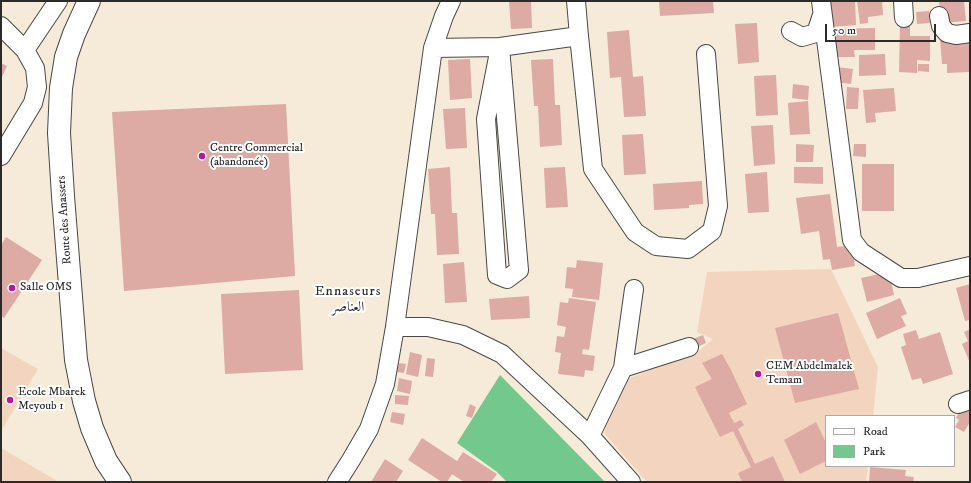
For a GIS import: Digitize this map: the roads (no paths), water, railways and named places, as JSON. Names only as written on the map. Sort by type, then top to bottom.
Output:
[{"type":"main road","name":"Route des Anassers","points":[[89,1],[74,34],[66,57],[61,88],[59,133],[76,360],[84,401],[92,428],[106,461],[120,482]]},
{"type":"main road","points":[[106,461],[113,482]]},
{"type":"street","points":[[25,50],[58,1]]},
{"type":"street","points":[[337,482],[369,429],[378,407],[384,384],[395,327],[433,48],[451,1]]},
{"type":"street","points":[[576,1],[593,169],[635,232],[656,246],[688,249],[712,231],[718,206],[706,54]]},
{"type":"street","points":[[791,31],[802,37],[816,33],[821,8]]},
{"type":"street","points":[[821,8],[852,240],[861,252],[901,278],[918,278],[970,266]]},
{"type":"street","points":[[939,16],[940,26],[947,34],[956,35],[970,33]]},
{"type":"street","points":[[1,26],[25,50],[35,68],[37,87],[33,103],[1,156]]},
{"type":"street","points":[[433,48],[500,47],[579,36]]},
{"type":"street","points":[[500,47],[519,270],[507,279],[498,275],[486,119],[500,47]]},
{"type":"street","points":[[590,436],[623,368],[634,289]]},
{"type":"street","points":[[395,327],[428,327],[464,334],[502,354],[590,436],[631,482]]},
{"type":"street","points":[[623,368],[689,347]]},
{"type":"place","name":"Centre Commercial (abandonée)","points":[[202,156]]},
{"type":"place","name":"Salle OMS","points":[[12,288]]},
{"type":"place","name":"CEM Abdelmalek Temam","points":[[758,374]]},
{"type":"place","name":"Ecole Mbarek Meyoub 1","points":[[10,400]]},
{"type":"district","name":"Ennaseurs العناصر","points":[[348,300]]}]
